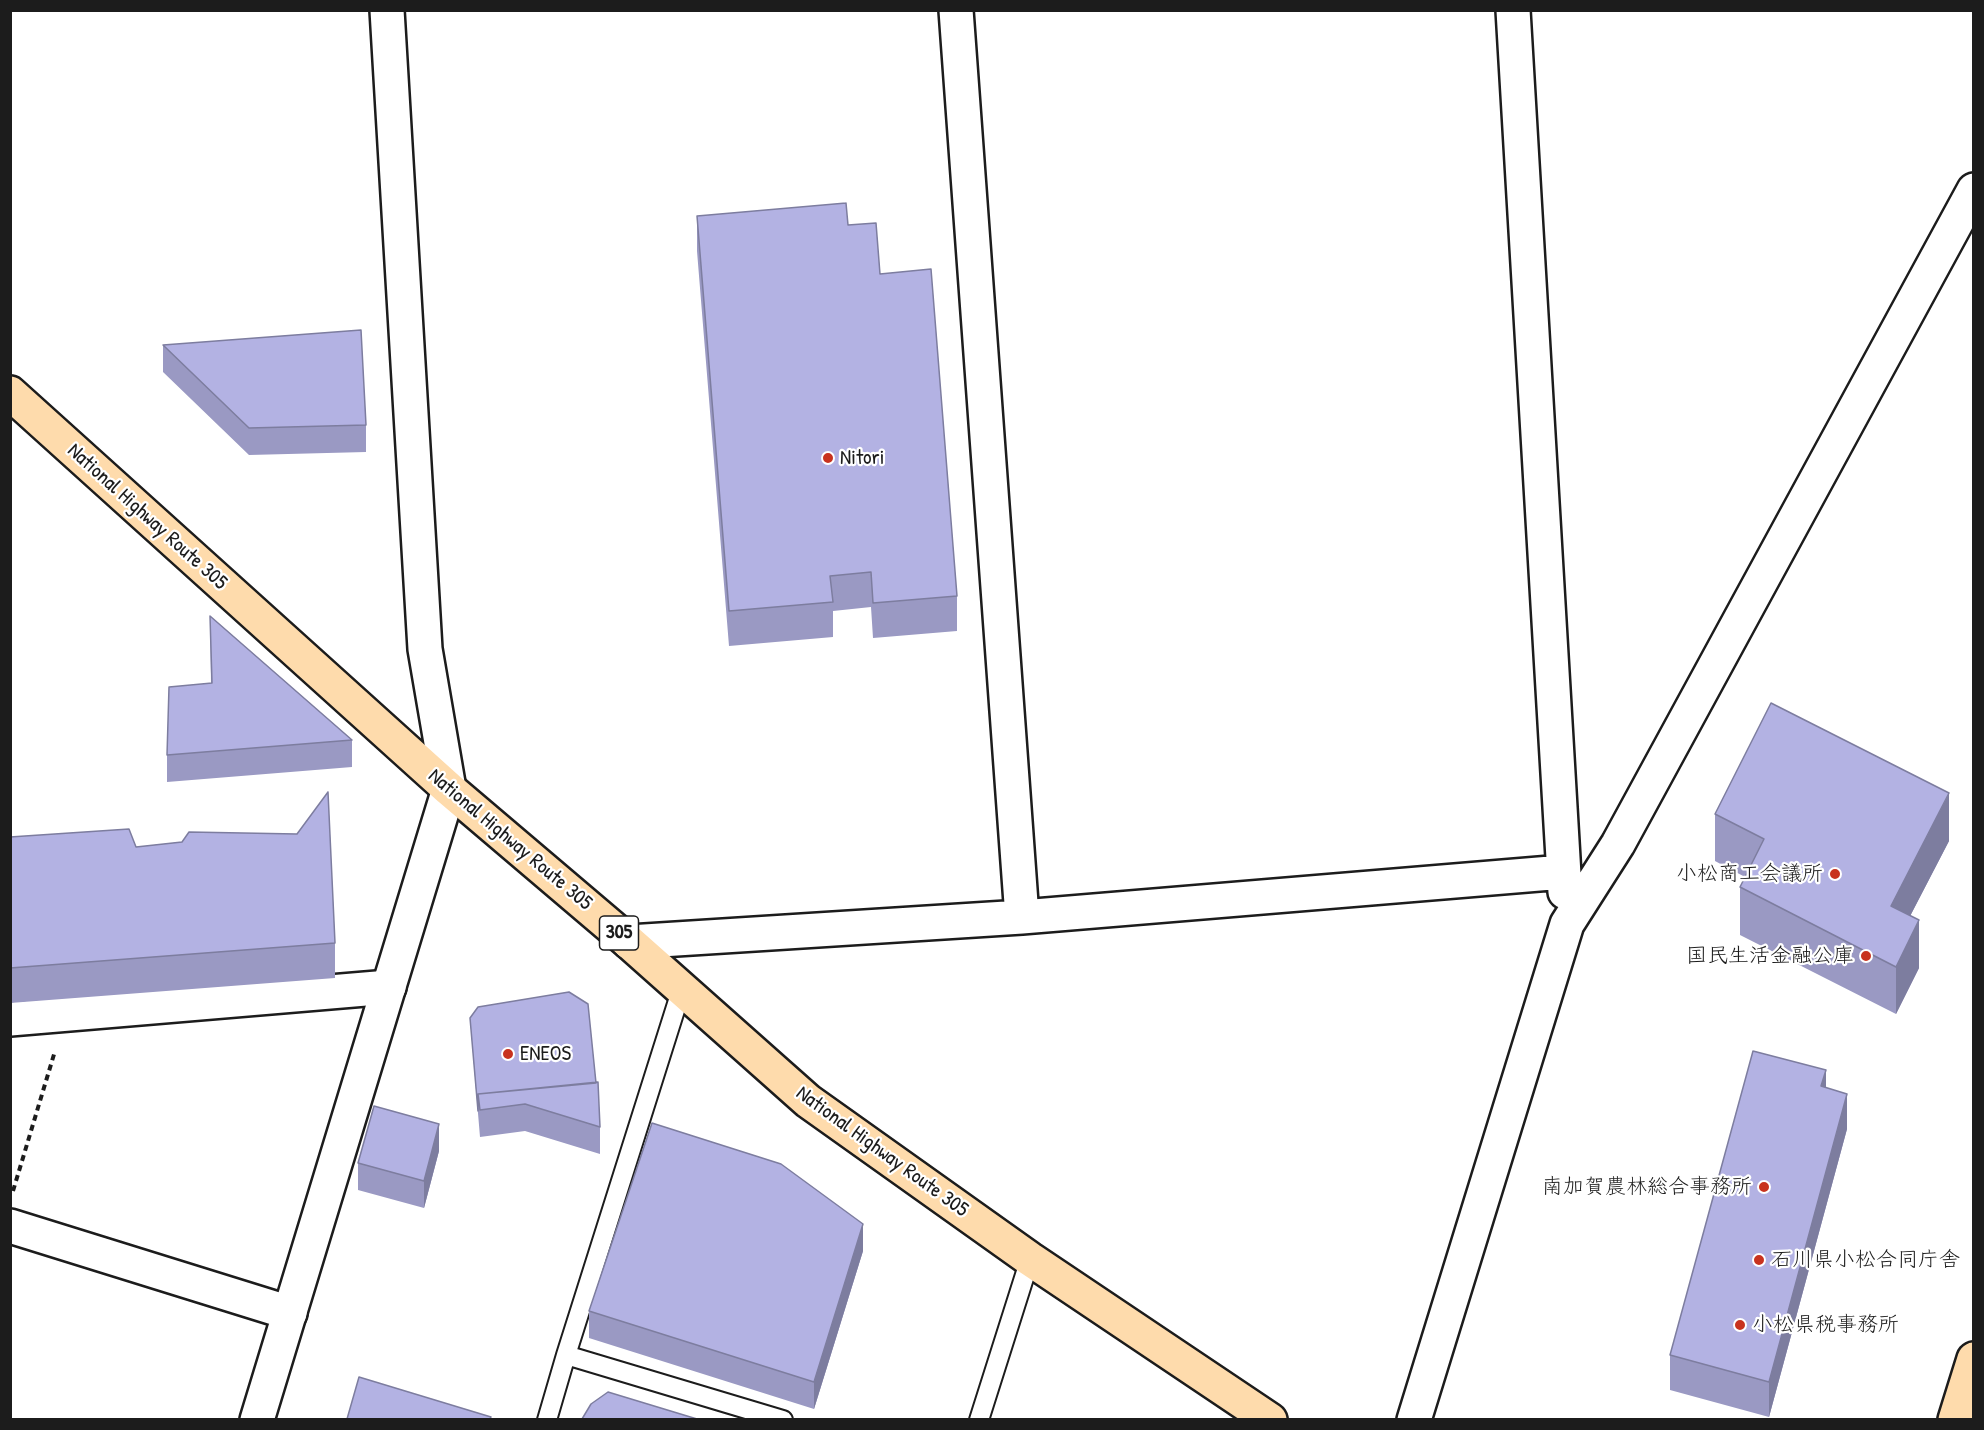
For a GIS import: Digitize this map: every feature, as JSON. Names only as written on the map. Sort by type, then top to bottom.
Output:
[{"type":"highway","name":"National Highway Route 305","points":[[10,393],[449,789],[682,988],[808,1101],[1030,1259],[1270,1419]]},
{"type":"highway","points":[[1955,1419],[1974,1359]]},
{"type":"street","points":[[257,1419],[449,789],[425,649],[387,10]]},
{"type":"street","points":[[956,10],[1022,917]]},
{"type":"street","points":[[1513,10],[1567,924]]},
{"type":"street","points":[[1414,1419],[1567,924],[1618,844],[1974,190]]},
{"type":"street","points":[[629,942],[1022,917],[1563,872]]},
{"type":"street","points":[[10,1019],[388,987]]},
{"type":"street","points":[[10,1226],[290,1313]]},
{"type":"lane","points":[[547,1419],[682,988]]},
{"type":"lane","points":[[979,1419],[1030,1259]]},
{"type":"lane","points":[[566,1355],[783,1419]]},
{"type":"path","points":[[10,1200],[66,1014]]},
{"type":"building","name":"Nitori","points":[[846,203],[848,225],[876,223],[880,274],[931,269],[957,596],[873,603],[871,572],[830,576],[833,602],[729,611],[697,216]]},
{"type":"building","points":[[361,330],[366,425],[249,428],[163,345]]},
{"type":"building","points":[[210,616],[352,740],[167,755],[169,687],[212,683]]},
{"type":"building","name":"小松商工会議所","points":[[1771,703],[1949,793],[1891,906],[1919,920],[1896,967],[1740,887],[1764,839],[1715,814]]},
{"type":"building","points":[[328,792],[335,943],[10,968],[10,837],[129,829],[136,847],[182,842],[189,832],[297,834]]},
{"type":"building","points":[[569,992],[588,1004],[596,1083],[478,1094],[478,1111],[470,1018],[478,1007]]},
{"type":"building","name":"石川県小松合同庁舎","points":[[1753,1051],[1826,1070],[1821,1086],[1847,1094],[1769,1382],[1670,1355]]},
{"type":"building","points":[[598,1082],[600,1127],[525,1104],[480,1110],[478,1094]]},
{"type":"building","points":[[374,1106],[439,1124],[424,1181],[358,1163]]},
{"type":"building","points":[[652,1123],[781,1164],[863,1224],[814,1382],[589,1311]]},
{"type":"building","points":[[359,1377],[491,1417],[490,1419],[347,1419]]},
{"type":"building","points":[[608,1392],[697,1419],[582,1419],[591,1404]]},
{"type":"place","name":"Nitori","points":[[828,458]]},
{"type":"place","name":"小松商工会議所","points":[[1835,874]]},
{"type":"place","name":"国民生活金融公庫","points":[[1866,956]]},
{"type":"place","name":"ENEOS","points":[[508,1054]]},
{"type":"place","name":"南加賀農林総合事務所","points":[[1764,1187]]},
{"type":"place","name":"石川県小松合同庁舎","points":[[1759,1260]]},
{"type":"place","name":"小松県税事務所","points":[[1740,1325]]}]
